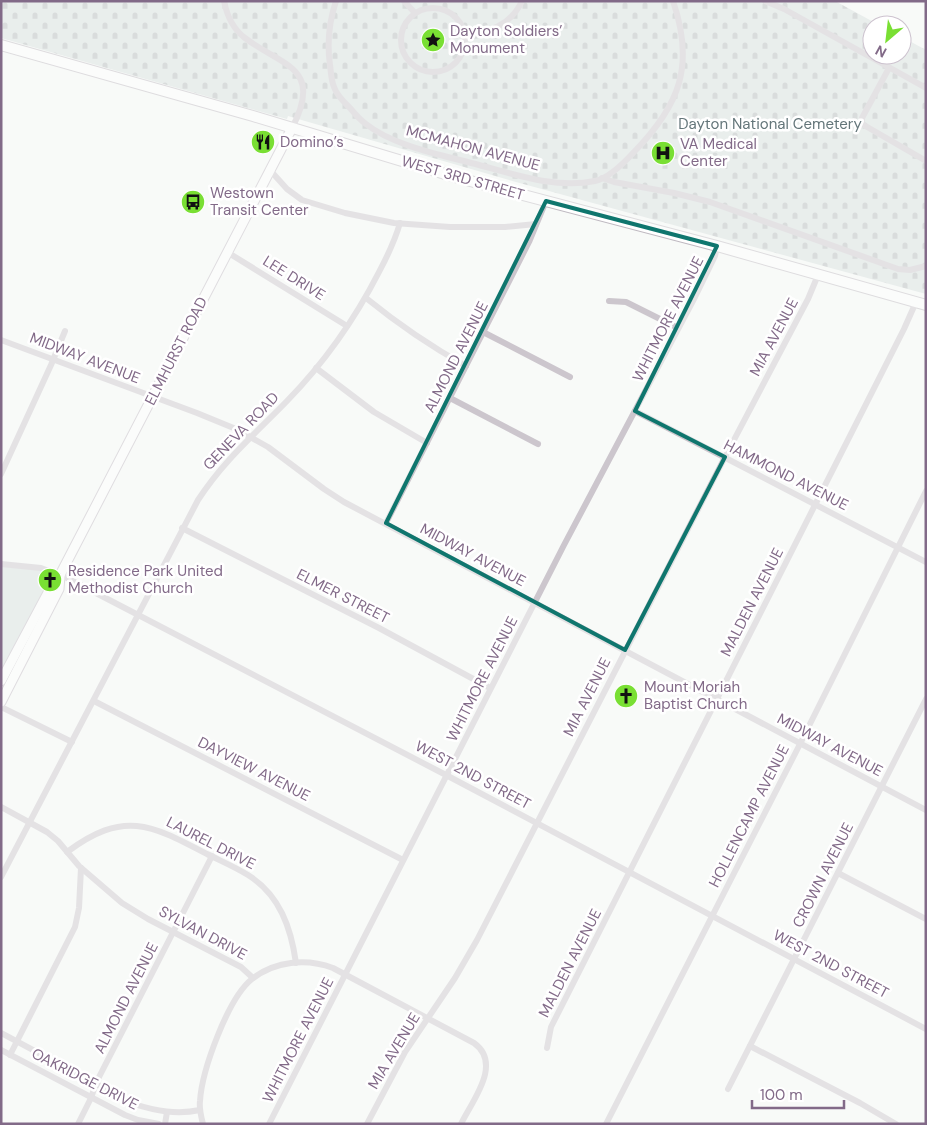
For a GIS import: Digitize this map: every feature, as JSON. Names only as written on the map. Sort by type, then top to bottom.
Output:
[{"type":"main road","name":"WEST 3RD STREET","points":[[1,45],[292,128],[429,170],[717,246],[921,304]]},
{"type":"street","points":[[224,1],[229,17],[244,37],[288,63],[299,76],[302,86],[302,99],[292,128]]},
{"type":"street","name":"MCMAHON AVENUE","points":[[336,1],[331,17],[329,44],[333,84],[344,103],[364,123],[389,138],[418,148],[538,180],[579,182],[594,181],[602,178],[674,193],[710,202],[898,269],[910,270],[926,266]]},
{"type":"street","points":[[404,1],[415,13]]},
{"type":"street","points":[[465,36],[491,31],[502,26],[516,13],[522,1]]},
{"type":"street","points":[[602,178],[632,155],[652,133],[665,116],[674,97],[682,71],[683,55],[680,24],[673,1]]},
{"type":"street","points":[[765,1],[784,9],[926,88]]},
{"type":"street","points":[[429,9],[444,11],[459,23],[465,36],[462,52],[453,65],[438,72],[430,72],[419,68],[406,57],[402,43],[405,26],[415,13],[429,9]]},
{"type":"street","points":[[889,68],[862,118],[862,124],[926,160]]},
{"type":"street","name":"ELMHURST ROAD","points":[[1,681],[51,587],[60,575],[269,169],[292,128]]},
{"type":"street","points":[[269,169],[292,193],[308,202],[345,213],[400,223],[471,228],[536,224]]},
{"type":"street","name":"ALMOND AVENUE","points":[[386,523],[529,242],[546,201]]},
{"type":"street","name":"GENEVA ROAD","points":[[1,877],[198,500],[214,476],[250,436],[286,402],[316,368],[347,326],[366,298],[385,261],[400,223]]},
{"type":"street","name":"WHITMORE AVENUE","points":[[269,1124],[490,688],[715,256],[717,246]]},
{"type":"street","name":"LEE DRIVE","points":[[227,252],[347,326]]},
{"type":"street","name":"MIA AVENUE","points":[[367,1124],[402,1057],[467,957],[808,299],[818,275]]},
{"type":"street","points":[[366,298],[419,339],[466,366]]},
{"type":"street","points":[[609,301],[630,304],[678,328]]},
{"type":"street","name":"MALDEN AVENUE","points":[[547,1048],[551,1027],[815,504],[921,304]]},
{"type":"street","points":[[1,474],[65,331]]},
{"type":"street","points":[[483,332],[570,377]]},
{"type":"street","name":"MIDWAY AVENUE","points":[[1,340],[215,420],[250,436],[268,447],[334,496],[926,810]]},
{"type":"street","points":[[316,368],[374,412],[427,443]]},
{"type":"street","points":[[450,398],[538,444]]},
{"type":"street","name":"HAMMOND AVENUE","points":[[635,411],[926,562]]},
{"type":"street","name":"HOLLENCAMP AVENUE","points":[[606,1124],[800,744],[926,491]]},
{"type":"street","name":"ELMER STREET","points":[[182,528],[379,628],[490,688]]},
{"type":"street","name":"WEST 2ND STREET","points":[[1,564],[32,567],[60,575],[537,822],[926,1029]]},
{"type":"street","name":"ELMHURST ROAD","points":[[1,702],[59,589],[60,575]]},
{"type":"street","name":"CROWN AVENUE","points":[[728,1089],[926,699]]},
{"type":"street","name":"DAYVIEW AVENUE","points":[[94,701],[403,860]]},
{"type":"street","points":[[1,707],[72,742]]},
{"type":"street","name":"SYLVAN DRIVE","points":[[1,807],[52,836],[81,868],[122,903],[148,919],[241,967],[254,978],[276,967],[296,962],[321,964],[346,974],[474,1043],[483,1051],[487,1069],[462,1124]]},
{"type":"street","name":"LAUREL DRIVE","points":[[67,852],[83,840],[103,830],[116,827],[138,826],[165,832],[248,875],[270,894],[283,913],[289,927],[296,962]]},
{"type":"street","name":"ALMOND AVENUE","points":[[78,1124],[96,1083],[212,856]]},
{"type":"street","points":[[10,1054],[74,927],[80,908],[81,868]]},
{"type":"street","points":[[838,873],[926,919]]},
{"type":"street","points":[[203,1124],[200,1098],[214,1046],[239,995],[254,978]]},
{"type":"street","name":"OAKRIDGE DRIVE","points":[[1,1033],[134,1104],[167,1112],[178,1113],[200,1110]]},
{"type":"street","points":[[750,1046],[860,1103],[896,1124]]},
{"type":"street","name":"OAKRIDGE DRIVE","points":[[1,1050],[91,1098],[138,1120],[159,1124]]},
{"type":"street","points":[[165,1124],[167,1112]]},
{"type":"highlighted area","points":[[546,201],[717,246],[635,411],[725,457],[625,650],[386,523]]},
{"type":"green space","name":"Dayton National Cemetery","points":[[1,1],[835,1],[862,16],[862,65],[912,65],[912,42],[926,50],[926,294],[516,182],[288,116],[287,119],[1,38]]},
{"type":"green space","points":[[1,564],[17,565],[60,575],[1,681]]},
{"type":"place","name":"Dayton Soldiers’ Monument","points":[[433,40]]},
{"type":"place","name":"Domino’s","points":[[263,142]]},
{"type":"place","name":"VA Medical Center","points":[[663,153]]},
{"type":"place","name":"Westown Transit Center","points":[[193,202]]},
{"type":"place","name":"Residence Park United Methodist Church","points":[[50,580]]},
{"type":"place","name":"Mount Moriah Baptist Church","points":[[626,696]]}]
